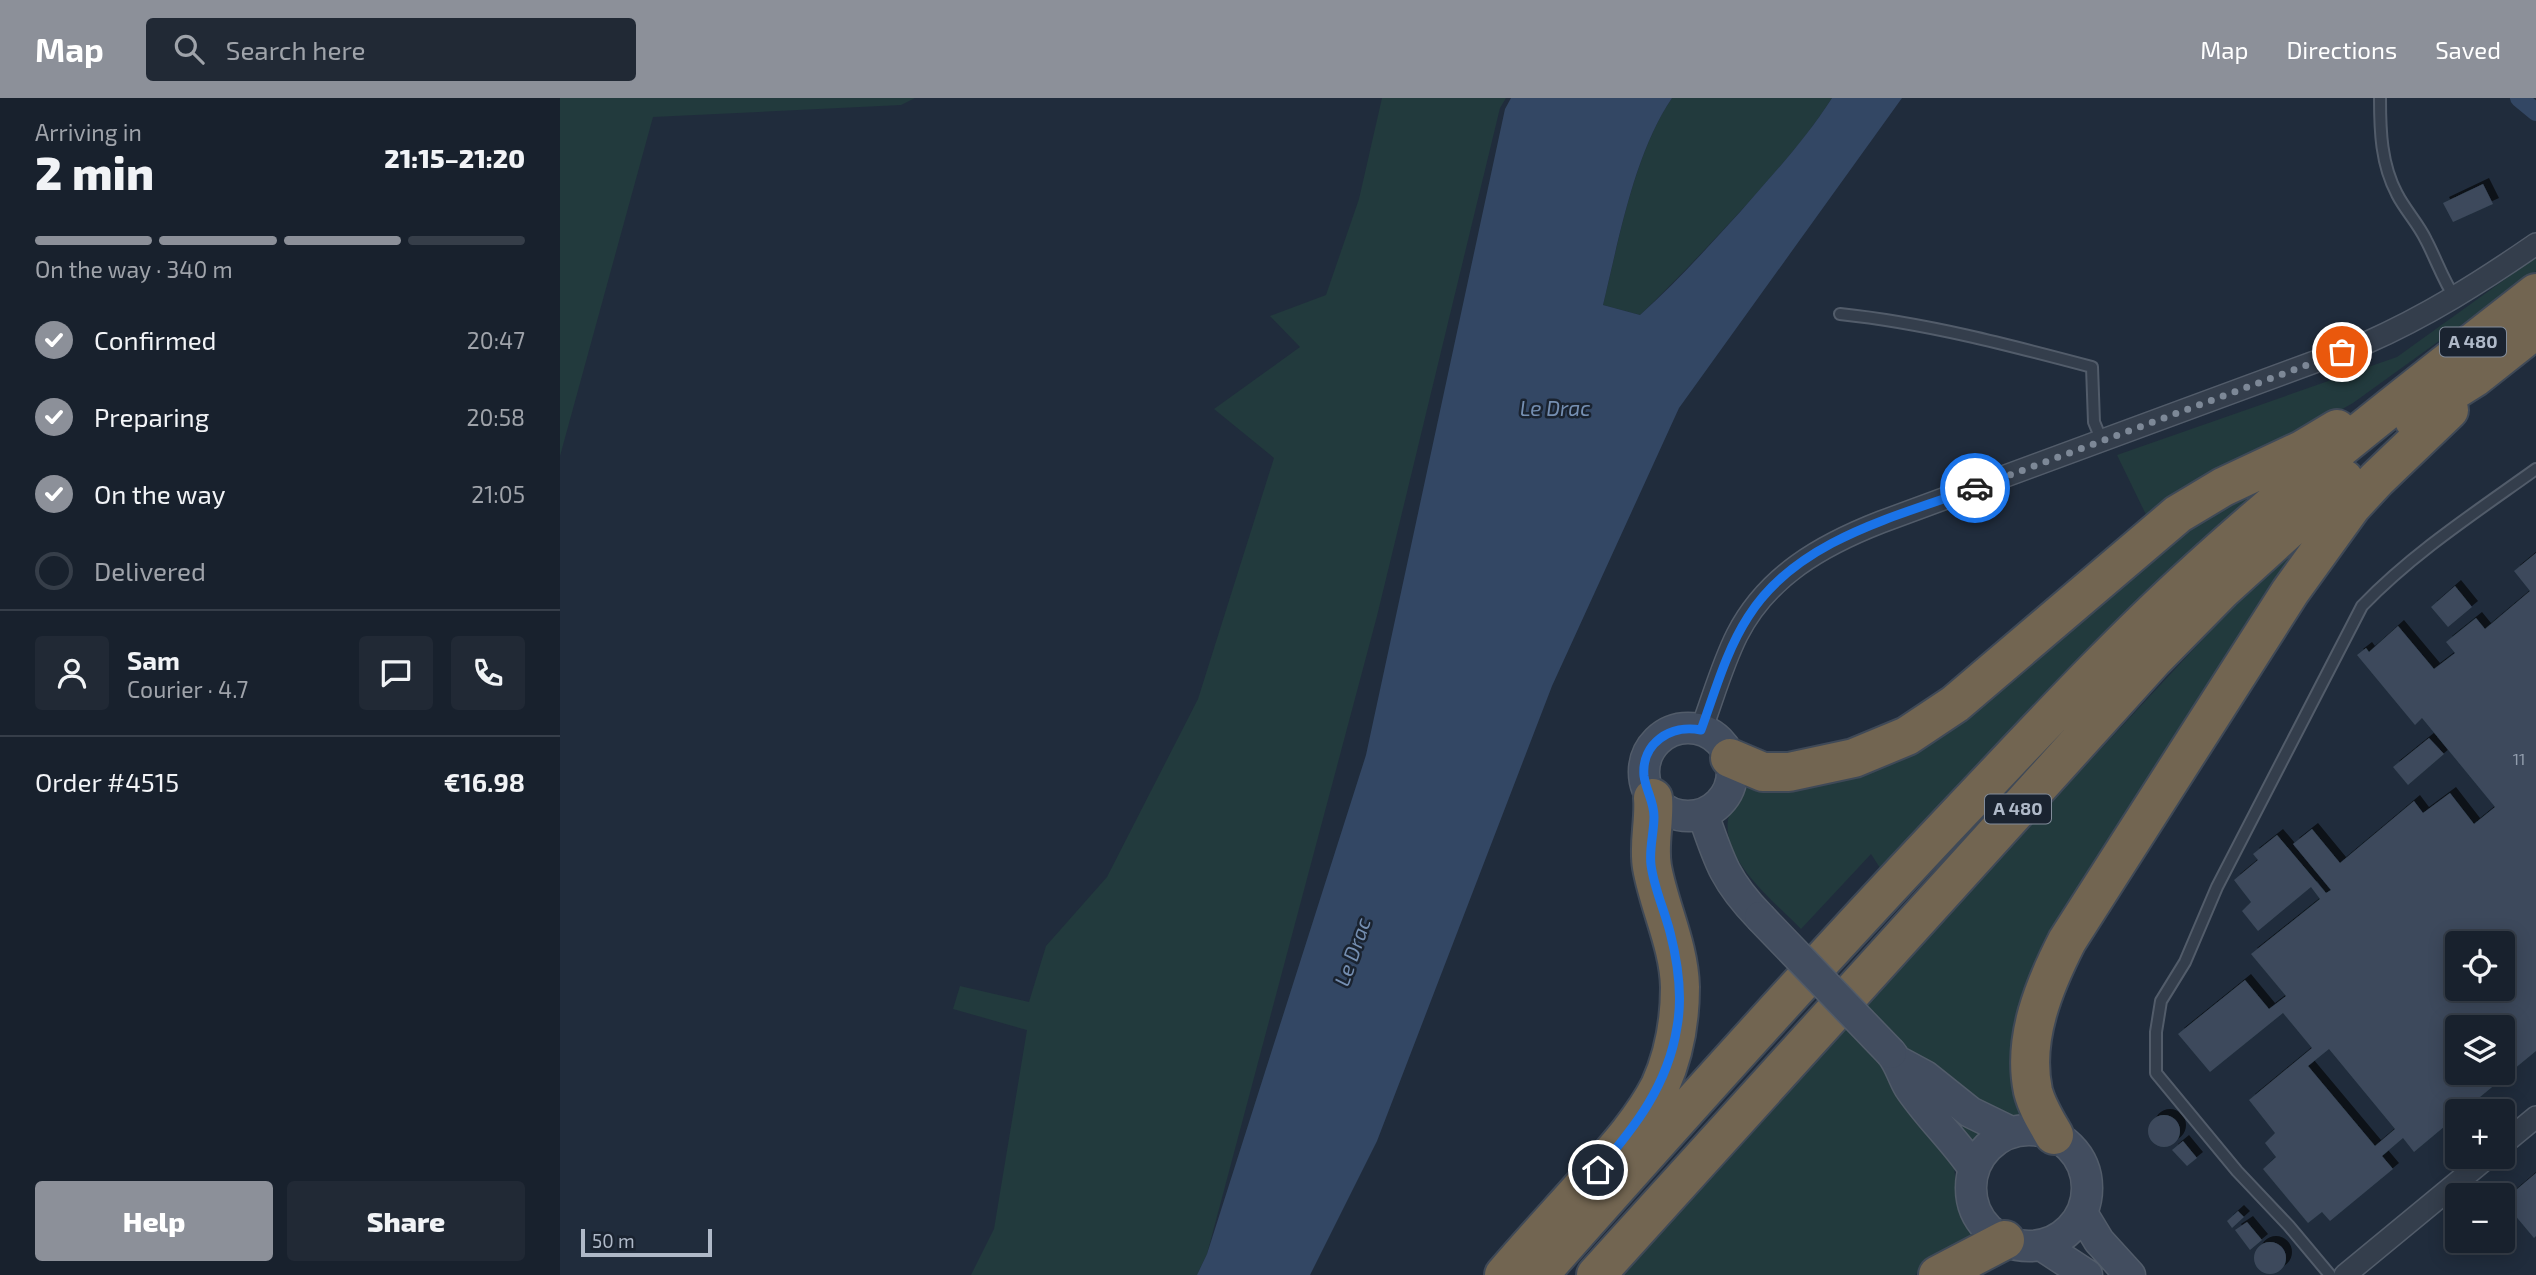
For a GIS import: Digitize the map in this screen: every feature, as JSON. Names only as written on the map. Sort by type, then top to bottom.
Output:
[{"type":"highway","name":"A 480","points":[[1539,1275],[1870,907],[2081,685],[2193,576],[2267,510],[2409,392],[2536,293]]},
{"type":"highway","name":"A 480","points":[[1595,1275],[2153,660],[2222,590],[2347,476],[2431,405],[2474,378],[2536,329]]},
{"type":"highway","points":[[2054,1135],[2033,1090],[2031,1058],[2036,1015],[2067,941],[2326,539],[2377,479],[2444,418],[2474,378]]},
{"type":"highway","points":[[1730,758],[1763,772],[1789,772],[1854,758],[1907,736],[1966,695],[2178,514],[2223,487],[2302,450],[2350,422],[2379,400],[2409,392]]},
{"type":"highway","points":[[1504,1275],[1634,1126],[1661,1084],[1671,1055],[1678,1027],[1680,984],[1670,932],[1651,864],[1653,798]]},
{"type":"highway","points":[[1938,1275],[2023,1242]]},
{"type":"main road","points":[[1683,728],[1701,730],[1719,740],[1730,758],[1732,769],[1728,791],[1722,801],[1703,814],[1694,816],[1676,814],[1659,805],[1653,798],[1644,772],[1652,747],[1665,734],[1683,728]]},
{"type":"main road","points":[[1703,814],[1731,884],[1895,1058],[1925,1076],[1970,1112],[2011,1132]]},
{"type":"main road","points":[[1895,1058],[1909,1086],[1974,1169]]},
{"type":"main road","points":[[2023,1242],[2065,1234],[2082,1213],[2088,1193],[2083,1163],[2071,1146],[2054,1135],[2033,1129],[2011,1132],[1988,1146],[1974,1169],[1971,1190],[1976,1210],[1987,1228],[2023,1242],[2087,1275]]},
{"type":"main road","points":[[2082,1213],[2099,1241],[2130,1275]]},
{"type":"street","points":[[1701,730],[1737,635],[1762,598],[1798,564],[1849,535],[2366,343],[2415,321],[2455,298],[2536,244]]},
{"type":"street","points":[[2515,1135],[2536,1118]]},
{"type":"street","points":[[2345,1275],[2473,1169]]},
{"type":"lane","points":[[2380,98],[2380,130],[2396,193],[2425,237],[2455,298]]},
{"type":"lane","points":[[1840,314],[1888,319],[1986,338],[2092,367],[2094,422],[2102,441]]},
{"type":"lane","points":[[2330,1275],[2237,1171],[2156,1073],[2156,1032],[2161,1002],[2185,962],[2217,887],[2362,606],[2386,581],[2430,546],[2536,468]]},
{"type":"green space","points":[[560,98],[915,98],[901,105],[653,117],[560,456]]},
{"type":"green space","points":[[1382,98],[1506,98],[1500,108],[1377,616],[1207,1254],[1197,1275],[971,1275],[994,1229],[1027,1030],[953,1009],[960,986],[1029,1002],[1046,946],[1107,877],[1198,699],[1274,458],[1214,409],[1300,347],[1270,316],[1326,295],[1359,199]]},
{"type":"green space","points":[[1672,98],[1832,98],[1803,139],[1748,203],[1640,315],[1603,305],[1638,171],[1647,145]]},
{"type":"green space","points":[[2536,257],[2536,271],[2353,403],[2243,465],[2150,523],[2117,455],[2397,357]]},
{"type":"green space","points":[[2275,478],[2218,526],[1880,868],[1871,854],[1801,929],[1752,880],[1733,851],[1728,835],[1729,816],[1747,787],[1818,774],[1905,747],[2198,508]]},
{"type":"green space","points":[[2295,544],[2308,553],[2079,902],[2022,1112],[1954,1167],[1959,1208],[1980,1241],[1934,1262],[1915,1275],[1615,1275],[1711,1168],[2256,582]]},
{"type":"water","name":"Le Drac","points":[[1511,98],[1672,98],[1647,145],[1629,198],[1603,305],[1640,315],[1679,278],[1741,211],[1800,142],[1832,98],[1902,98],[1679,408],[1552,686],[1377,1141],[1310,1275],[1197,1275],[1207,1254],[1366,755],[1505,109]]},
{"type":"building","points":[[2483,184],[2493,204],[2453,222],[2443,203]]},
{"type":"building","points":[[2536,553],[2536,1051],[2515,1068],[2515,1015],[2445,1015],[2445,1085],[2495,1085],[2478,1099],[2445,1099],[2445,1126],[2414,1152],[2403,1138],[2382,1156],[2393,1169],[2330,1221],[2322,1212],[2308,1223],[2263,1169],[2276,1157],[2265,1143],[2275,1133],[2249,1100],[2312,1048],[2283,1013],[2210,1072],[2178,1034],[2245,980],[2269,1009],[2286,996],[2251,954],[2320,899],[2311,887],[2258,931],[2242,911],[2251,902],[2234,880],[2258,860],[2253,854],[2277,835],[2326,893],[2331,890],[2293,844],[2312,829],[2340,863],[2414,801],[2423,813],[2450,793],[2474,824],[2495,807],[2422,718],[2415,725],[2357,655],[2366,648],[2369,652],[2398,626],[2434,669],[2455,653],[2446,642],[2476,618],[2485,629],[2530,591],[2514,571]],"holes":[[[2329,1049],[2395,1129],[2375,1146],[2308,1066]]]},
{"type":"building","points":[[2455,586],[2472,607],[2448,627],[2431,607]]},
{"type":"building","points":[[2429,738],[2444,754],[2408,785],[2393,767]]},
{"type":"building","points":[[2164,1115],[2175,1120],[2180,1131],[2175,1142],[2164,1147],[2153,1142],[2148,1131],[2153,1120]]},
{"type":"building","points":[[2183,1141],[2197,1158],[2187,1166],[2172,1150]]},
{"type":"building","points":[[2536,1173],[2534,1238],[2515,1215],[2515,1191]]},
{"type":"building","points":[[2238,1211],[2244,1217],[2232,1228],[2227,1221]]},
{"type":"building","points":[[2247,1222],[2262,1240],[2250,1250],[2235,1230]]},
{"type":"building","points":[[2270,1242],[2281,1247],[2286,1258],[2281,1269],[2270,1274],[2259,1269],[2254,1258],[2259,1247]]},
{"type":"waterway","points":[[2519,98],[2536,112]]},
{"type":"way so far","points":[[1975,488],[2342,352]]},
{"type":"route","points":[[1598,1170],[1646,1111],[1661,1084],[1678,1027],[1680,984],[1670,932],[1651,864],[1653,798],[1645,782],[1644,772],[1652,747],[1665,734],[1674,730],[1701,730],[1737,635],[1762,598],[1798,564],[1849,535],[1975,488]]}]
